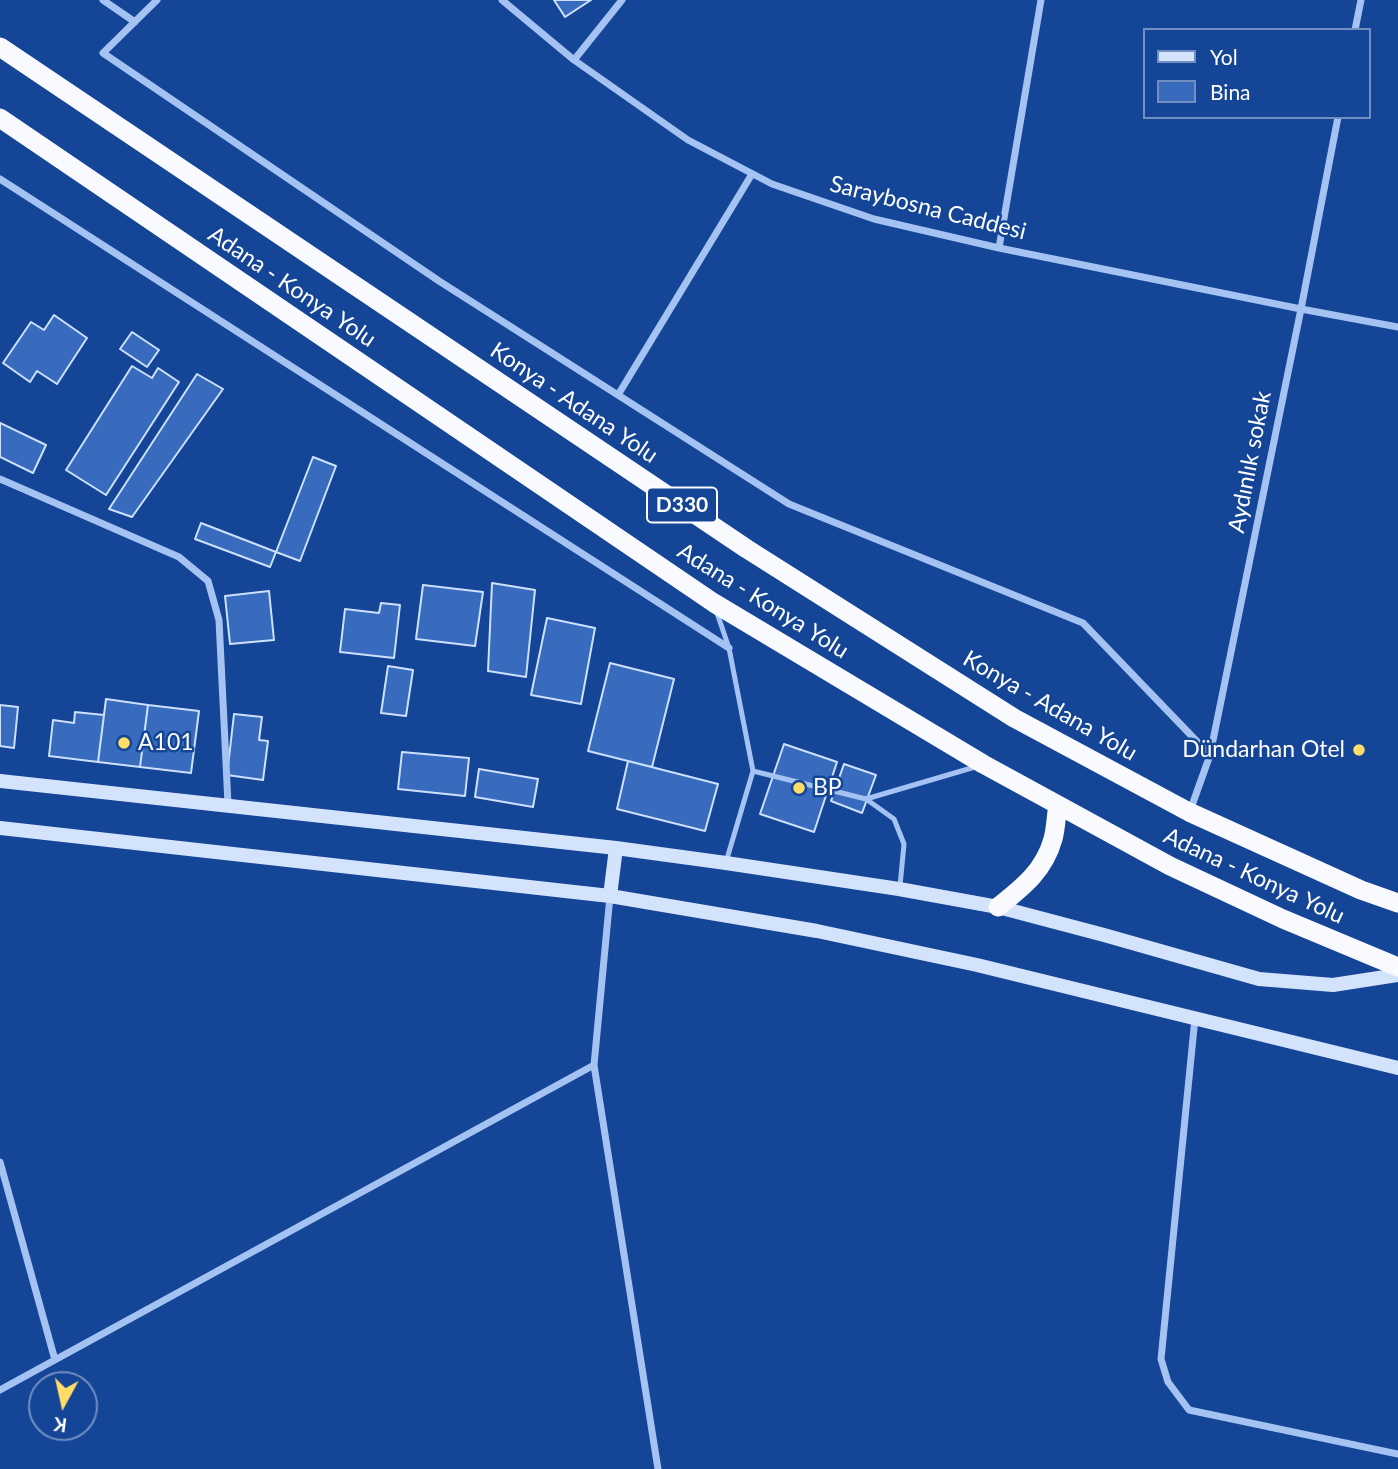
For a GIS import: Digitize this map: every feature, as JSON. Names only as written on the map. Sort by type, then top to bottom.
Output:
[{"type":"highway","name":"Konya - Adana Yolu","points":[[0,47],[747,548],[1014,718],[1189,812],[1361,890],[1398,903]]},
{"type":"highway","name":"Adana - Konya Yolu","points":[[0,118],[714,603],[983,764],[1170,866],[1283,919],[1398,967]]},
{"type":"highway","points":[[998,907],[1025,886],[1043,864],[1054,837],[1058,805]]},
{"type":"main road","points":[[0,781],[616,848],[900,889],[998,907],[1104,934],[1259,979],[1333,985],[1398,975]]},
{"type":"main road","points":[[0,828],[610,897],[817,932],[977,965],[1398,1067]]},
{"type":"main road","points":[[610,897],[616,848]]},
{"type":"street","points":[[103,0],[135,22]]},
{"type":"street","points":[[157,0],[103,53],[439,281],[789,504],[1083,623],[1210,755]]},
{"type":"street","name":"Saraybosna Caddesi","points":[[502,0],[574,60],[688,140],[772,184],[874,219],[999,248],[1398,327]]},
{"type":"street","points":[[574,60],[621,0]]},
{"type":"street","points":[[999,248],[1041,0]]},
{"type":"street","points":[[1355,28],[1361,0]]},
{"type":"street","name":"Aydınlık sokak","points":[[1189,812],[1210,755],[1338,119]]},
{"type":"street","points":[[618,395],[752,174]]},
{"type":"street","points":[[0,179],[729,648]]},
{"type":"street","points":[[0,479],[179,557],[208,581],[219,620],[228,804]]},
{"type":"street","points":[[610,897],[594,1065],[657,1469]]},
{"type":"street","points":[[1195,1017],[1161,1359],[1168,1382],[1189,1410],[1398,1454]]},
{"type":"street","points":[[0,1390],[594,1065]]},
{"type":"street","points":[[0,1163],[55,1360]]},
{"type":"lane","points":[[714,603],[729,648],[753,771],[726,863]]},
{"type":"lane","points":[[866,799],[983,764]]},
{"type":"lane","points":[[753,771],[866,799],[894,819],[904,844],[900,889]]},
{"type":"building","points":[[554,0],[591,0],[565,17]]},
{"type":"building","points":[[54,315],[87,338],[57,384],[37,371],[30,382],[3,363],[31,322],[44,330]]},
{"type":"building","points":[[132,332],[159,350],[147,367],[120,349]]},
{"type":"building","points":[[132,366],[152,378],[158,368],[179,382],[106,495],[66,470]]},
{"type":"building","points":[[197,374],[223,389],[132,517],[109,509]]},
{"type":"building","points":[[0,423],[46,445],[33,473],[0,457]]},
{"type":"building","points":[[313,457],[336,466],[300,561],[276,552]]},
{"type":"building","points":[[201,523],[276,552],[270,567],[195,539]]},
{"type":"building","points":[[492,583],[535,590],[526,677],[488,671]]},
{"type":"building","points":[[423,585],[483,592],[475,646],[416,639]]},
{"type":"building","points":[[269,591],[274,640],[230,644],[225,596]]},
{"type":"building","points":[[381,603],[400,605],[394,658],[340,652],[345,609],[379,613]]},
{"type":"building","points":[[547,618],[595,628],[581,704],[531,695]]},
{"type":"building","points":[[610,663],[674,679],[652,767],[588,751]]},
{"type":"building","points":[[388,666],[413,670],[406,716],[381,713]]},
{"type":"building","points":[[106,699],[148,705],[140,767],[98,762]]},
{"type":"building","points":[[0,705],[18,707],[14,748],[0,746]]},
{"type":"building","points":[[148,705],[199,711],[191,773],[140,767]]},
{"type":"building","points":[[75,712],[104,715],[98,762],[49,756],[53,720],[74,723]]},
{"type":"building","points":[[234,714],[262,717],[259,740],[268,741],[263,780],[227,775]]},
{"type":"building","name":"BP","points":[[784,744],[837,762],[814,832],[760,814]]},
{"type":"building","points":[[402,752],[469,758],[465,796],[398,789]]},
{"type":"building","points":[[628,761],[718,784],[705,831],[617,809]]},
{"type":"building","points":[[844,764],[876,775],[862,813],[831,801]]},
{"type":"building","points":[[479,769],[538,779],[533,807],[475,797]]},
{"type":"place","name":"A101","points":[[124,743]]},
{"type":"place","name":"Dündarhan Otel","points":[[1359,750]]},
{"type":"place","name":"BP","points":[[799,788]]}]
